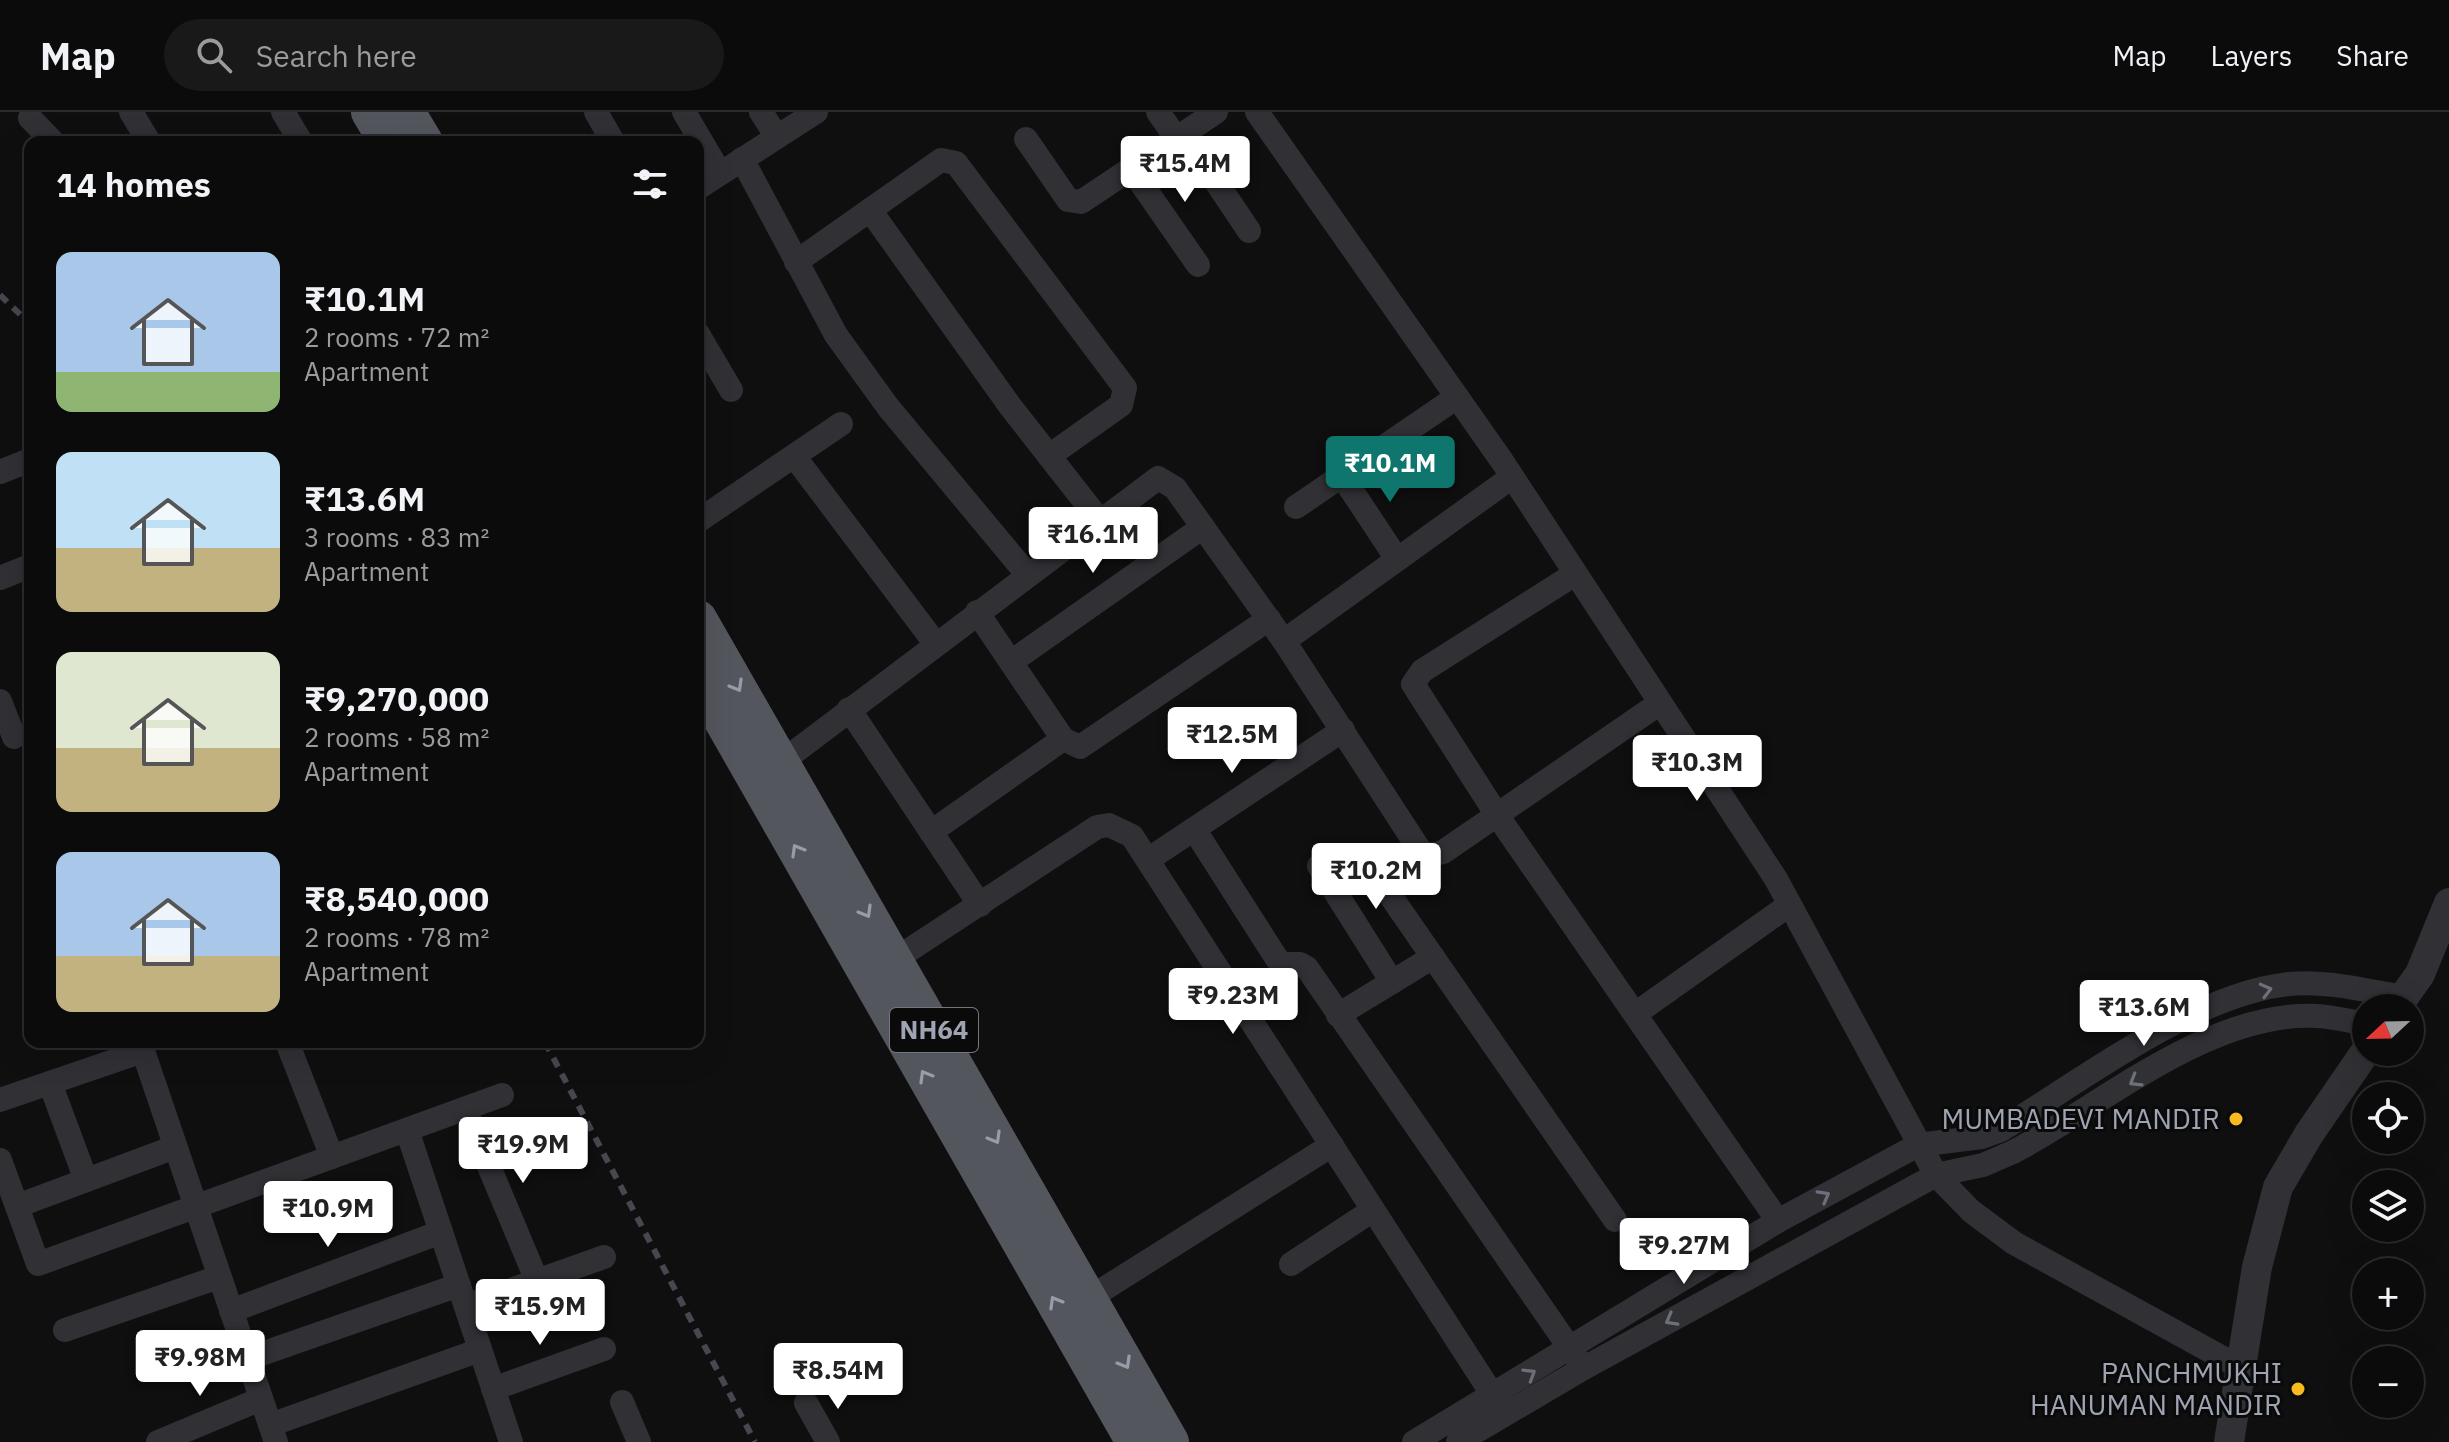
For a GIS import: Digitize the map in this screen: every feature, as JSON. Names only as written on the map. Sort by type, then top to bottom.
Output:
[{"type":"highway","points":[[370,112],[384,136]]},
{"type":"highway","points":[[406,112],[420,136]]},
{"type":"highway","name":"NH64","points":[[704,632],[769,772],[1135,1442]]},
{"type":"highway","name":"NH64","points":[[704,685],[769,772],[894,960],[1170,1442]]},
{"type":"street","points":[[131,112],[145,136]]},
{"type":"street","points":[[283,112],[297,136]]},
{"type":"street","points":[[596,112],[610,136]]},
{"type":"street","points":[[684,112],[698,136]]},
{"type":"street","points":[[761,112],[777,137]]},
{"type":"street","points":[[704,184],[816,112]]},
{"type":"street","points":[[1158,112],[1181,136],[1249,231]]},
{"type":"street","points":[[1026,139],[1068,200],[1081,202],[1090,199],[1216,112]]},
{"type":"street","points":[[1257,112],[1512,477],[1660,703],[1789,905],[1936,1175],[1971,1211],[2014,1243],[2241,1368]]},
{"type":"street","points":[[30,118],[47,136]]},
{"type":"street","points":[[704,146],[720,173]]},
{"type":"street","points":[[742,159],[836,335],[888,407],[1027,574]]},
{"type":"street","points":[[796,262],[941,160],[956,163],[1125,388],[1121,405],[1049,456]]},
{"type":"street","points":[[1132,170],[1198,265]]},
{"type":"street","points":[[870,210],[1100,521]]},
{"type":"street","points":[[704,344],[731,390]]},
{"type":"street","points":[[1296,507],[1457,397]]},
{"type":"street","points":[[704,517],[841,424]]},
{"type":"street","points":[[794,456],[935,643]]},
{"type":"street","points":[[0,472],[24,462]]},
{"type":"street","points":[[1342,476],[1397,559]]},
{"type":"street","points":[[1284,641],[1512,477]]},
{"type":"street","points":[[769,772],[935,643],[1158,478],[1175,488],[1269,619],[1421,852],[1432,855],[1443,852],[1660,703]]},
{"type":"street","points":[[1011,662],[1203,527]]},
{"type":"street","points":[[0,578],[24,568]]},
{"type":"street","points":[[1575,574],[1414,679],[1416,689],[1497,815],[1778,1221]]},
{"type":"street","points":[[977,612],[1063,739],[1080,747],[1269,619]]},
{"type":"street","points":[[0,701],[15,737]]},
{"type":"street","points":[[849,709],[980,905]]},
{"type":"street","points":[[1149,859],[1343,730]]},
{"type":"street","points":[[931,832],[1063,739]]},
{"type":"street","points":[[894,960],[1097,827],[1109,825],[1121,828],[1132,836],[1499,1405]]},
{"type":"street","points":[[1194,829],[1277,959],[1283,964],[1300,964],[1307,968],[1577,1359]]},
{"type":"street","points":[[1319,866],[1392,982]]},
{"type":"street","points":[[1392,898],[1615,1220]]},
{"type":"street","points":[[2406,994],[2420,974],[2449,903]]},
{"type":"street","points":[[1635,1014],[1789,905]]},
{"type":"street","points":[[1338,1015],[1433,957]]},
{"type":"street","points":[[1577,1359],[1778,1221],[1918,1145],[1982,1137],[2001,1130],[2182,1018],[2238,997],[2287,984],[2318,984],[2361,994]]},
{"type":"street","points":[[1414,1442],[1499,1405],[1577,1359],[1936,1175],[1983,1165],[2013,1152],[2199,1043],[2284,1019],[2316,1016],[2352,1022]]},
{"type":"street","points":[[0,1100],[136,1048]]},
{"type":"street","points":[[142,1048],[273,1434],[480,1350]]},
{"type":"street","points":[[289,1048],[332,1157]]},
{"type":"street","points":[[2229,1442],[2257,1267],[2278,1187],[2309,1134],[2356,1066]]},
{"type":"street","points":[[50,1083],[86,1180]]},
{"type":"street","points":[[0,1160],[9,1194],[38,1264],[502,1095]]},
{"type":"street","points":[[465,1109],[537,1281]]},
{"type":"street","points":[[407,1130],[493,1389],[503,1440]]},
{"type":"street","points":[[1088,1299],[1332,1145]]},
{"type":"street","points":[[9,1194],[86,1180],[175,1147]]},
{"type":"street","points":[[1291,1264],[1373,1210]]},
{"type":"street","points":[[231,1311],[441,1232]]},
{"type":"street","points":[[247,1359],[462,1295],[537,1281],[604,1257]]},
{"type":"street","points":[[65,1330],[219,1277]]},
{"type":"street","points":[[493,1389],[604,1349]]},
{"type":"street","points":[[158,1442],[261,1399]]},
{"type":"street","points":[[622,1402],[639,1442]]},
{"type":"street","points":[[806,1403],[828,1442]]},
{"type":"street","points":[[1458,1442],[1499,1405]]},
{"type":"railway","points":[[0,295],[24,318]]},
{"type":"railway","points":[[548,1048],[755,1442]]},
{"type":"place","name":"MUMBADEVI MANDIR","points":[[2236,1119]]},
{"type":"place","name":"PANCHMUKHI HANUMAN MANDIR","points":[[2298,1389]]}]
